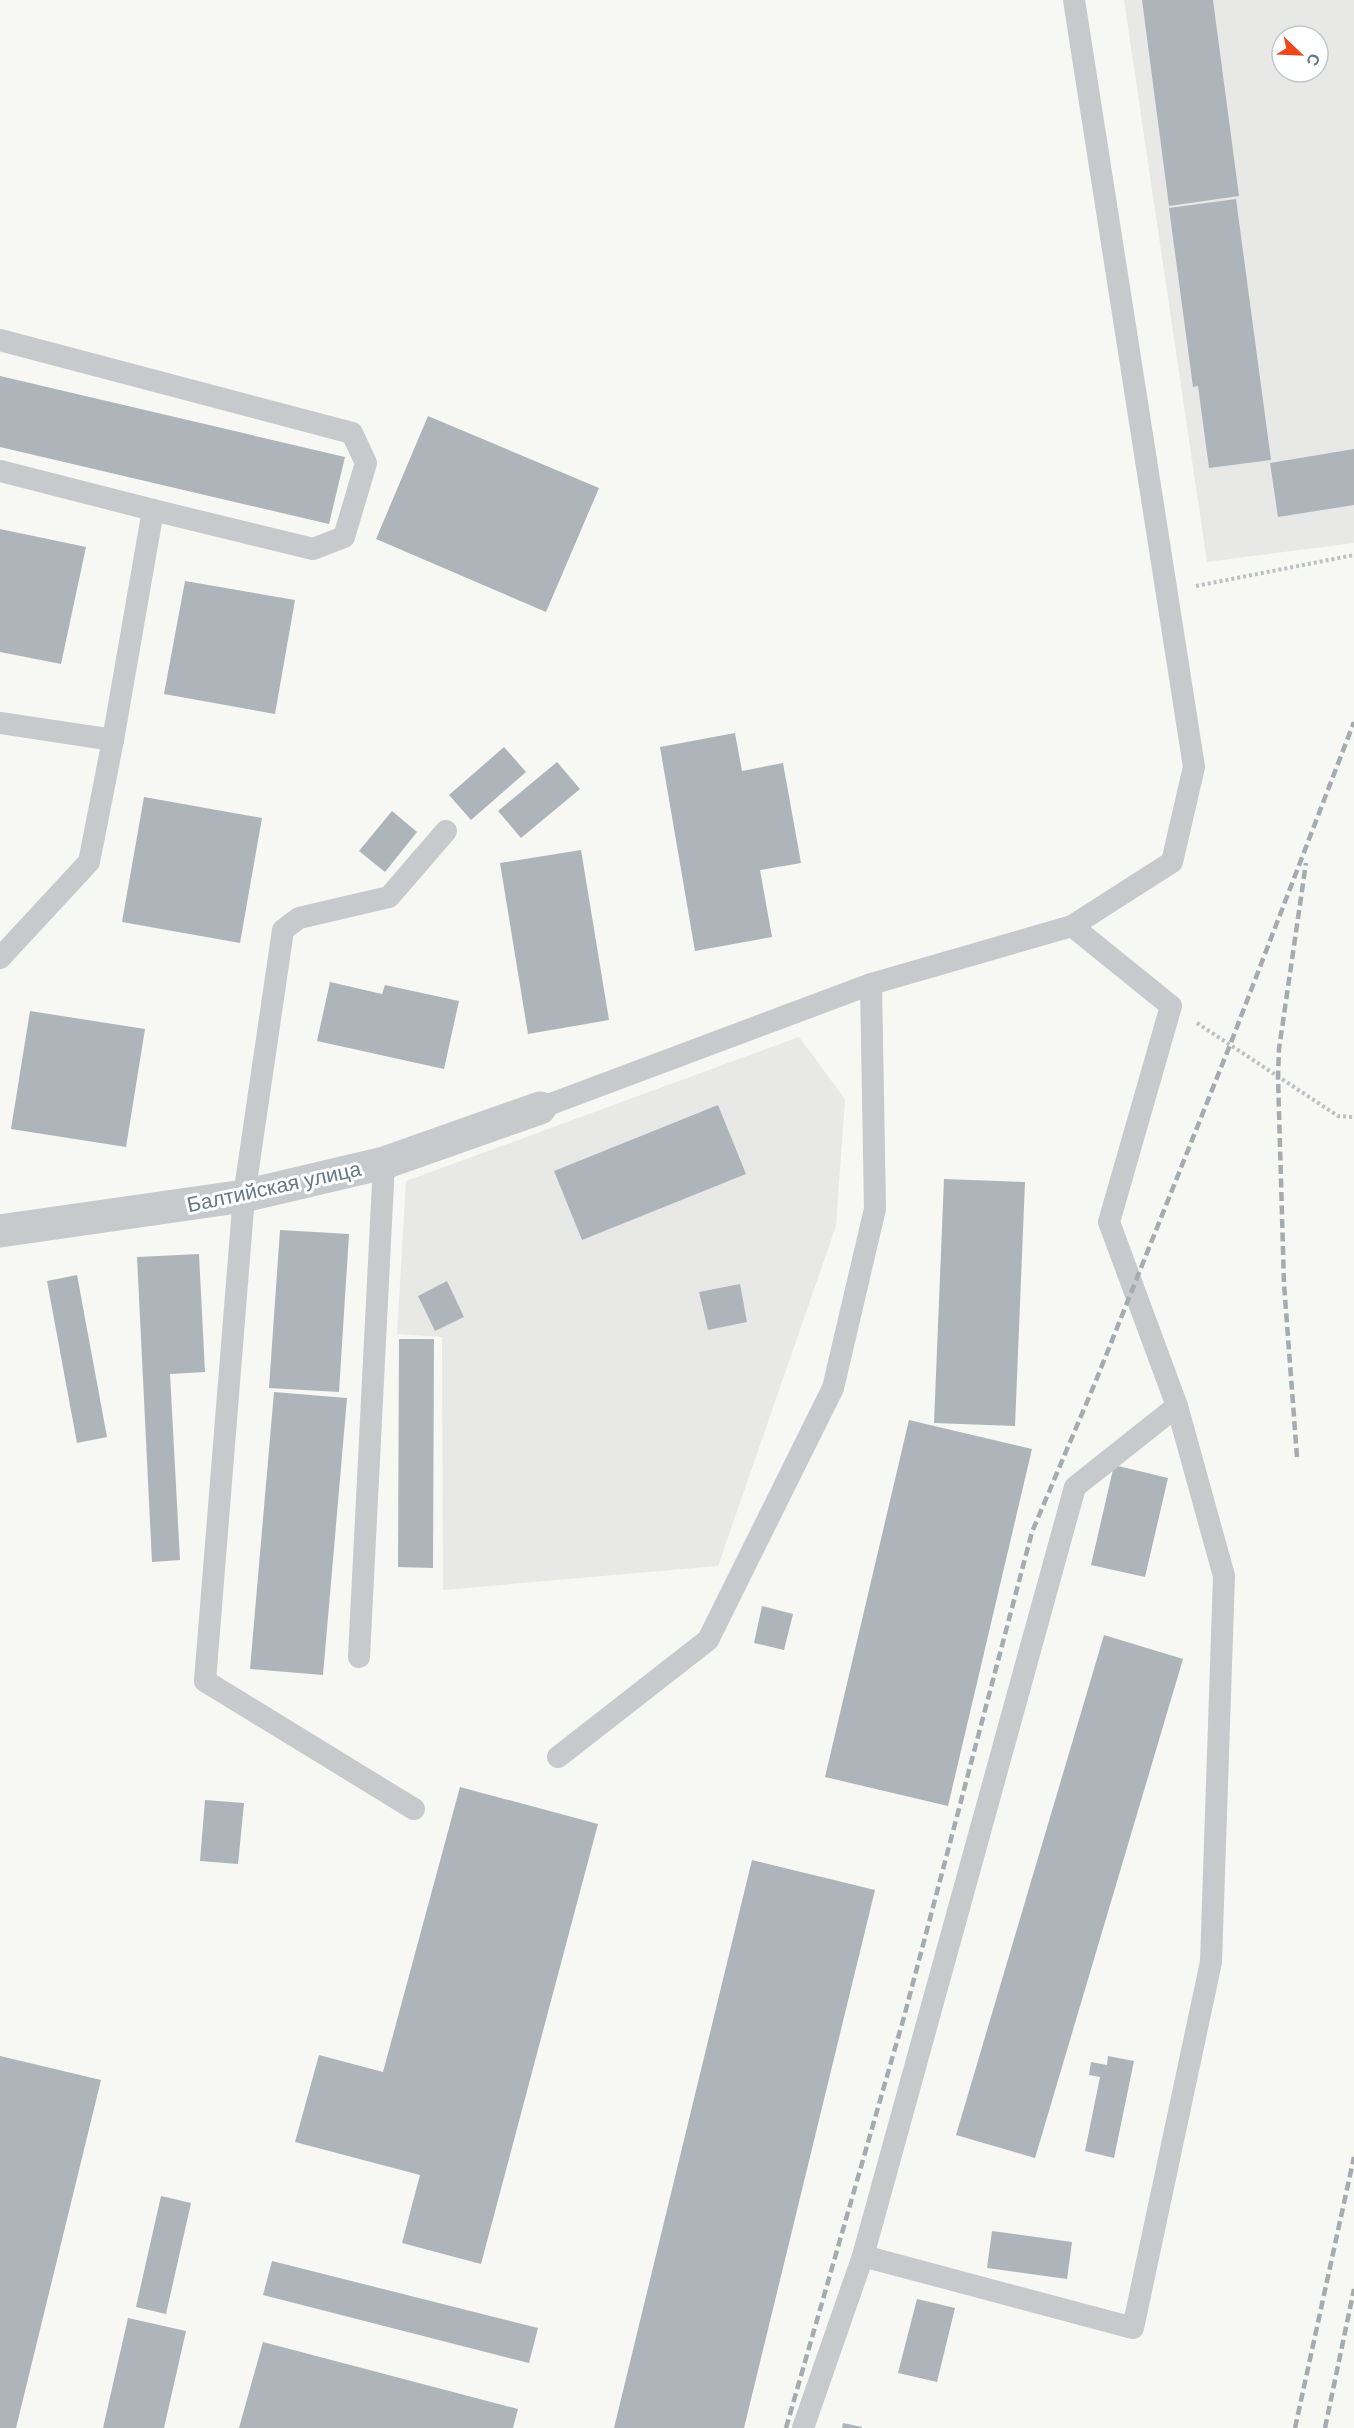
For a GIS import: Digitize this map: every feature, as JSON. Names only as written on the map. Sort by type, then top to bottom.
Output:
[{"type":"street","name":"Балтийская улица","points":[[0,1231],[244,1196],[384,1163],[540,1108]]},
{"type":"lane","points":[[540,1108],[871,984],[1072,926],[1172,862],[1194,767],[1074,0]]},
{"type":"lane","points":[[0,340],[352,433],[366,463],[344,537],[313,549],[0,471]]},
{"type":"lane","points":[[0,958],[89,862],[153,510]]},
{"type":"lane","points":[[0,723],[113,740]]},
{"type":"lane","points":[[414,1809],[205,1681],[244,1196],[283,930],[299,918],[389,897],[447,831]]},
{"type":"lane","points":[[863,2256],[1133,2328],[1211,1962],[1224,1576],[1177,1406],[1109,1222],[1171,1006],[1072,926]]},
{"type":"lane","points":[[558,1757],[708,1640],[832,1388],[875,1209],[871,984]]},
{"type":"lane","points":[[359,1657],[384,1163]]},
{"type":"lane","points":[[803,2428],[863,2256],[1075,1487],[1177,1406]]},
{"type":"path","points":[[1166,592],[1354,555]]},
{"type":"path","points":[[1171,1006],[1338,1116],[1354,1117]]},
{"type":"shaded area","points":[[1124,0],[1354,0],[1354,543],[1207,562]]},
{"type":"shaded area","points":[[799,1037],[845,1099],[836,1226],[718,1566],[443,1590],[442,1337],[397,1334],[406,1181]]},
{"type":"building","points":[[1142,0],[1213,0],[1239,196],[1169,206]]},
{"type":"building","points":[[1236,199],[1271,460],[1209,468],[1198,386],[1193,387],[1169,208]]},
{"type":"building","points":[[0,376],[345,457],[329,524],[0,447]]},
{"type":"building","points":[[428,416],[599,488],[546,612],[376,539]]},
{"type":"building","points":[[1354,449],[1354,505],[1278,517],[1270,463]]},
{"type":"building","points":[[0,529],[86,547],[61,664],[0,652]]},
{"type":"building","points":[[185,581],[295,600],[275,714],[164,694]]},
{"type":"building","points":[[735,733],[742,771],[783,763],[801,863],[760,870],[772,937],[695,951],[660,747]]},
{"type":"building","points":[[504,747],[526,772],[471,820],[449,795]]},
{"type":"building","points":[[557,762],[580,789],[521,838],[498,811]]},
{"type":"building","points":[[144,797],[262,818],[240,943],[122,922]]},
{"type":"building","points":[[392,811],[417,832],[385,872],[359,851]]},
{"type":"building","points":[[581,850],[609,1020],[528,1034],[500,863]]},
{"type":"building","points":[[330,982],[382,994],[385,985],[459,1001],[444,1069],[317,1041]]},
{"type":"building","points":[[30,1011],[145,1029],[126,1147],[11,1129]]},
{"type":"building","points":[[718,1105],[746,1174],[582,1240],[554,1171]]},
{"type":"building","points":[[944,1179],[1025,1182],[1015,1426],[934,1423]]},
{"type":"building","points":[[280,1230],[349,1234],[339,1392],[269,1388]]},
{"type":"building","points":[[199,1254],[205,1372],[170,1374],[180,1560],[152,1562],[137,1257]]},
{"type":"building","points":[[77,1275],[107,1437],[77,1443],[47,1281]]},
{"type":"building","points":[[447,1281],[464,1317],[435,1331],[418,1296]]},
{"type":"building","points":[[740,1284],[747,1322],[708,1330],[699,1292]]},
{"type":"building","points":[[399,1339],[434,1339],[433,1568],[398,1567]]},
{"type":"building","points":[[274,1392],[347,1398],[323,1675],[250,1669]]},
{"type":"building","points":[[909,1420],[1032,1449],[948,1806],[825,1777]]},
{"type":"building","points":[[1114,1465],[1168,1478],[1145,1577],[1091,1565]]},
{"type":"building","points":[[762,1606],[793,1614],[784,1650],[754,1643]]},
{"type":"building","points":[[1104,1635],[1183,1659],[1035,2158],[956,2135]]},
{"type":"building","points":[[460,1787],[598,1824],[481,2264],[402,2243],[420,2175],[295,2142],[319,2055],[383,2072]]},
{"type":"building","points":[[205,1800],[244,1803],[238,1864],[200,1861]]},
{"type":"building","points":[[752,1860],[875,1890],[744,2428],[614,2428]]},
{"type":"building","points":[[0,2056],[101,2080],[16,2428],[0,2428]]},
{"type":"building","points":[[1108,2056],[1134,2061],[1114,2158],[1085,2151],[1100,2077],[1089,2075],[1091,2062],[1107,2065]]},
{"type":"building","points":[[161,2196],[191,2203],[166,2314],[136,2307]]},
{"type":"building","points":[[992,2231],[1072,2242],[1067,2279],[987,2268]]},
{"type":"building","points":[[272,2261],[538,2328],[529,2363],[263,2295]]},
{"type":"building","points":[[917,2299],[955,2308],[937,2382],[898,2373]]},
{"type":"building","points":[[128,2318],[186,2331],[164,2428],[103,2428]]},
{"type":"building","points":[[263,2342],[518,2409],[513,2428],[239,2428]]},
{"type":"building","points":[[843,2423],[862,2427],[862,2428],[842,2428]]},
{"type":"railway","points":[[786,2428],[904,2017],[1032,1532],[1095,1383],[1230,1045],[1354,722]]},
{"type":"railway","points":[[1297,1457],[1284,1284],[1278,1077],[1279,1049],[1306,863]]},
{"type":"railway","points":[[1295,2428],[1354,2157]]},
{"type":"railway","points":[[1325,2428],[1354,2289]]}]
